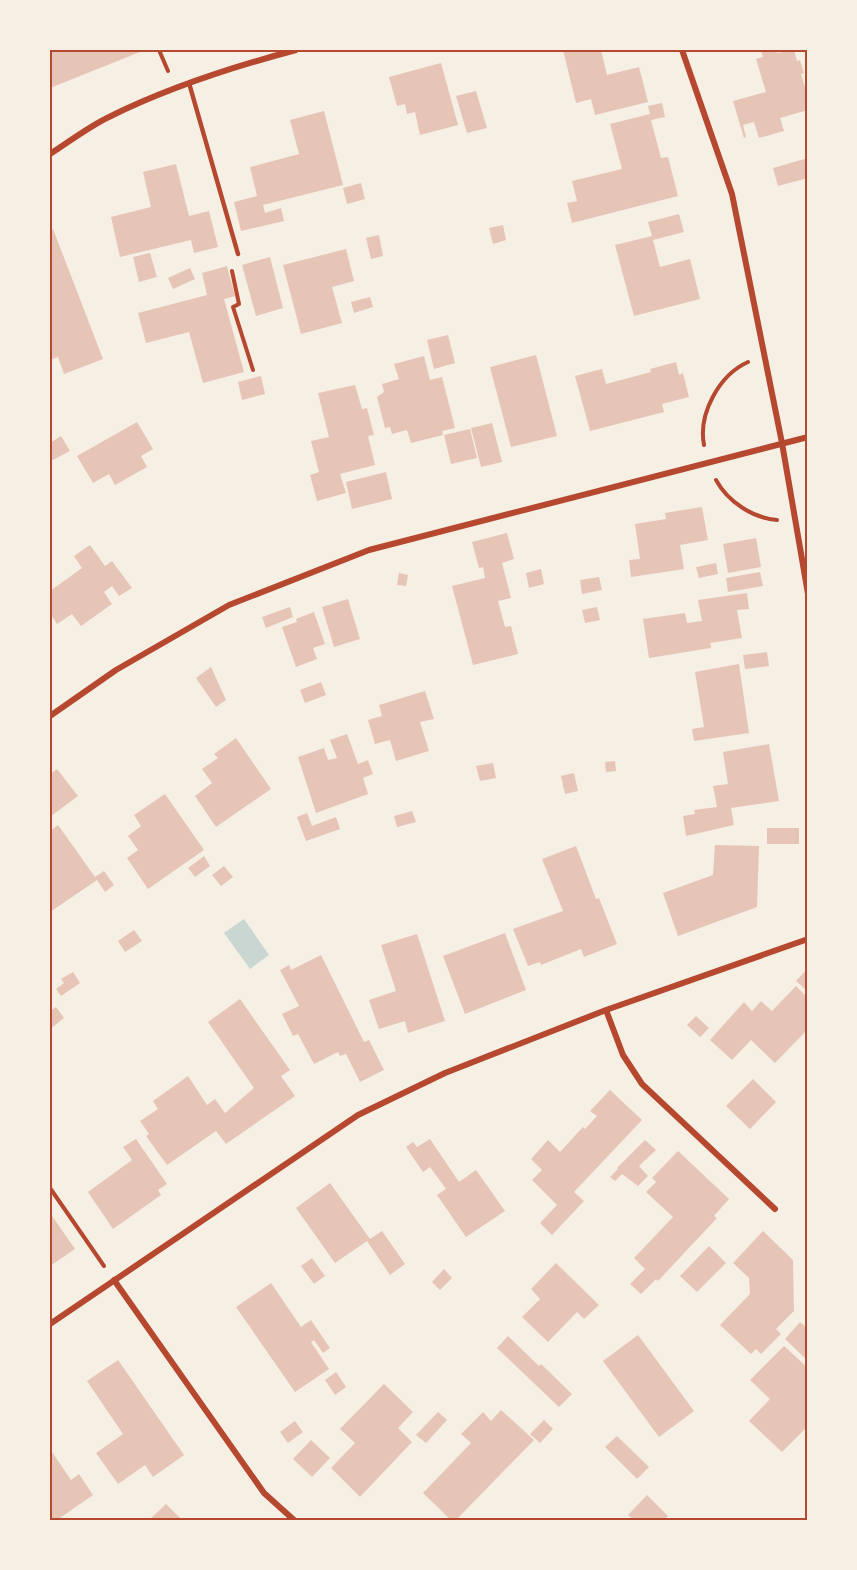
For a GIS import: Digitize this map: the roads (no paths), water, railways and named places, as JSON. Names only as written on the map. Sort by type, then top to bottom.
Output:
[{"type":"street","points":[[50,154],[108,118],[189,83],[234,67],[296,50]]},
{"type":"street","points":[[682,50],[732,194],[782,443],[807,594]]},
{"type":"street","points":[[50,716],[116,670],[229,604],[369,550],[807,436]]},
{"type":"street","points":[[50,1324],[358,1115],[445,1073],[606,1010],[807,939]]},
{"type":"street","points":[[606,1010],[623,1055],[642,1084],[775,1209]]},
{"type":"street","points":[[114,1280],[264,1493],[294,1521]]},
{"type":"lane","points":[[189,83],[238,254]]}]
